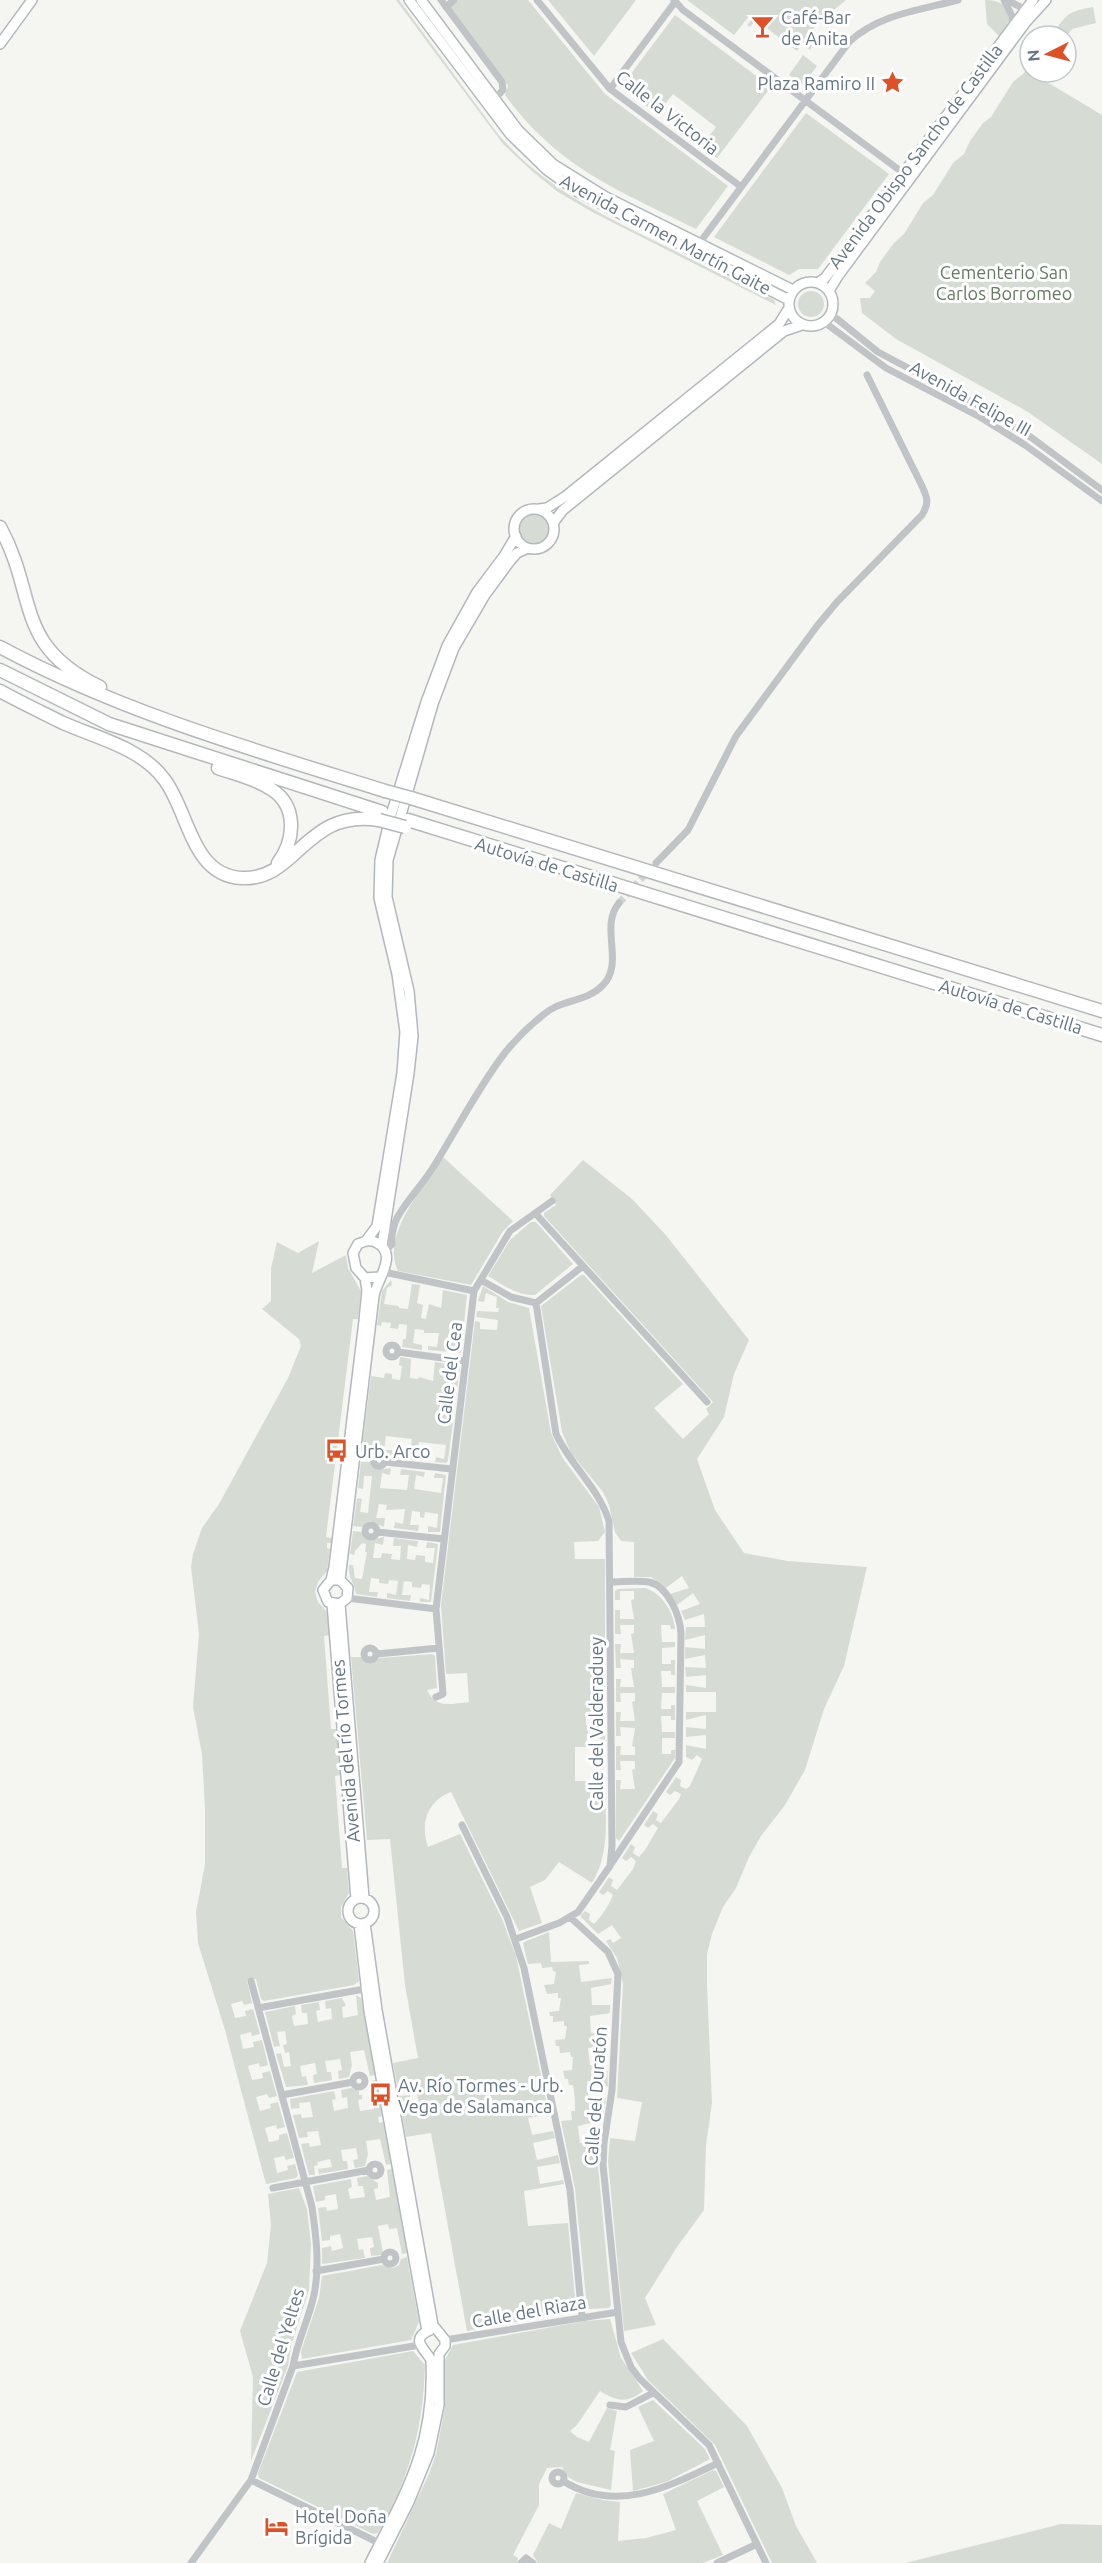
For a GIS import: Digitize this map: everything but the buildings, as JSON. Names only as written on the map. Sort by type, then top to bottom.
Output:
[{"type":"highway","points":[[0,527],[8,542],[35,630],[53,656],[81,678],[219,739]]},
{"type":"highway","name":"Autovía de Castilla","points":[[0,647],[94,693],[219,739],[1102,1011]]},
{"type":"highway","points":[[0,672],[27,690],[109,729],[261,783],[273,790],[287,809],[291,822],[290,845],[273,869]]},
{"type":"highway","name":"Autovía de Castilla","points":[[0,672],[109,724],[380,816],[477,842],[1102,1035]]},
{"type":"highway","points":[[0,691],[133,753],[151,766],[164,779],[178,801],[201,855],[220,873],[243,878],[266,874],[291,857],[312,836],[338,822],[380,816]]},
{"type":"main road","points":[[0,44],[32,0]]},
{"type":"main road","name":"Avenida Carmen Martín Gaite","points":[[409,0],[491,109],[531,156],[562,181],[603,206],[699,253],[789,304]]},
{"type":"main road","name":"Avenida Carmen Martín Gaite","points":[[421,0],[518,130],[538,151],[568,174],[606,197],[793,290]]},
{"type":"main road","name":"Avenida Obispo Sancho de Castilla","points":[[829,291],[1023,7],[1033,0]]},
{"type":"main road","name":"Avenida Obispo Sancho de Castilla","points":[[818,283],[825,278],[907,176],[1012,27],[1023,7],[1046,0]]},
{"type":"main road","points":[[528,548],[516,536],[514,528],[522,513],[557,503],[779,324],[793,290],[804,283],[818,283],[829,291],[833,302],[831,314],[824,322],[811,327],[802,325],[793,318],[789,304]]},
{"type":"main road","points":[[553,523],[563,510],[784,331],[802,325]]},
{"type":"main road","points":[[384,1248],[376,1242],[366,1241],[358,1244],[353,1254],[356,1268],[365,1278],[382,1275],[413,1036],[409,991],[387,897],[388,860],[433,704],[454,648],[485,595],[510,561],[528,548],[536,549],[545,546],[551,540],[554,532],[553,523],[550,517],[538,509]]},
{"type":"main road","points":[[366,1241],[376,1226],[402,1073],[405,1032],[401,993],[379,898],[379,870],[384,843],[426,702],[447,646],[477,592],[516,536]]},
{"type":"main road","name":"Avenida del río Tormes","points":[[339,1602],[324,1599],[322,1590],[335,1580],[374,1296],[382,1275]]},
{"type":"main road","name":"Avenida del río Tormes","points":[[335,1580],[334,1567],[364,1321],[367,1290],[365,1278]]},
{"type":"main road","name":"Avenida del río Tormes","points":[[335,1580],[348,1588],[339,1602],[360,1898]]},
{"type":"main road","name":"Avenida del río Tormes","points":[[360,1898],[350,1904],[348,1912],[352,1920],[362,1924]]},
{"type":"main road","name":"Avenida del río Tormes","points":[[360,1898],[372,1904],[374,1913],[362,1924]]},
{"type":"main road","name":"Avenida del río Tormes","points":[[362,1924],[370,1988],[433,2325],[431,2330],[442,2334],[445,2340]]},
{"type":"main road","points":[[431,2330],[421,2337],[420,2345],[434,2354]]},
{"type":"main road","points":[[434,2354],[445,2346],[445,2340]]},
{"type":"main road","points":[[370,2563],[409,2502],[429,2453],[439,2404],[434,2354]]},
{"type":"main road","points":[[378,2563],[383,2545]]},
{"type":"street","points":[[454,0],[443,3],[502,82],[503,90],[494,97],[491,109]]},
{"type":"street","name":"Calle la Victoria","points":[[537,0],[610,89],[740,186]]},
{"type":"street","points":[[699,253],[699,243],[740,186],[836,56],[860,32],[884,18],[958,0]]},
{"type":"street","points":[[1006,0],[1023,7]]},
{"type":"street","points":[[1006,0],[1012,16],[1012,27]]},
{"type":"street","points":[[610,89],[675,1],[907,176]]},
{"type":"street","name":"Avenida Felipe III","points":[[831,314],[878,352],[987,410],[1023,432],[1102,490]]},
{"type":"street","name":"Avenida Felipe III","points":[[824,322],[886,368],[980,417],[1025,445],[1102,501]]},
{"type":"street","points":[[656,863],[688,830],[736,736],[810,635],[837,602],[922,514],[927,506],[929,501],[867,375]]},
{"type":"street","points":[[384,1248],[392,1244],[392,1231],[398,1216],[433,1167],[498,1062],[512,1044],[549,1010],[589,995],[606,982],[612,962],[610,920],[614,909],[620,903]]},
{"type":"street","name":"Calle del Cea","points":[[436,1698],[443,1694],[436,1609],[474,1290],[510,1231],[552,1201]]},
{"type":"street","points":[[535,1213],[707,1402]]},
{"type":"street","points":[[481,1280],[511,1297],[536,1303],[583,1266]]},
{"type":"street","points":[[382,1275],[474,1290]]},
{"type":"street","name":"Calle del Valderaduey","points":[[536,1303],[556,1434],[564,1452],[599,1496],[609,1521],[610,1866]]},
{"type":"street","points":[[398,1352],[465,1361]]},
{"type":"street","points":[[384,1462],[452,1469]]},
{"type":"street","points":[[377,1532],[444,1539]]},
{"type":"street","points":[[516,1939],[578,1912],[680,1762],[681,1644],[679,1617],[657,1586],[651,1582],[610,1582]]},
{"type":"street","points":[[339,1602],[436,1609]]},
{"type":"street","points":[[377,1654],[439,1648]]},
{"type":"street","points":[[462,1825],[516,1939],[570,2190],[582,2317]]},
{"type":"street","name":"Calle del Duratón","points":[[570,1917],[608,1952],[618,1974],[612,2094],[603,2165],[621,2342],[639,2378],[709,2445],[766,2563]]},
{"type":"street","name":"Calle del Yeltes","points":[[191,2563],[251,2480],[293,2366],[296,2349],[314,2296],[315,2228],[305,2182],[251,1981]]},
{"type":"street","points":[[258,2008],[370,1988]]},
{"type":"street","points":[[282,2095],[353,2082]]},
{"type":"street","points":[[273,2188],[369,2170]]},
{"type":"street","points":[[316,2271],[384,2259]]},
{"type":"street","name":"Calle del Riaza","points":[[445,2340],[618,2312]]},
{"type":"street","points":[[293,2366],[420,2345]]},
{"type":"street","points":[[610,2404],[626,2407],[654,2393]]},
{"type":"street","points":[[563,2481],[593,2494],[632,2496],[658,2490],[718,2463]]},
{"type":"street","points":[[251,2480],[383,2545]]},
{"type":"street","points":[[717,2563],[757,2544]]},
{"type":"street","points":[[521,2563],[526,2558],[533,2563]]},
{"type":"green space","points":[[396,0],[399,0],[497,133],[535,170],[598,212],[774,300],[776,305],[594,213],[558,192],[533,172],[503,144]]},
{"type":"green space","points":[[458,0],[528,0],[605,94],[728,186],[696,229],[591,175],[546,141],[505,95],[508,86],[450,7]]},
{"type":"green space","points":[[548,0],[636,0],[594,56]]},
{"type":"green space","points":[[687,0],[846,0],[818,23],[804,40],[812,46],[810,50],[802,44],[797,51],[756,20],[750,27],[747,25],[753,18],[750,15],[734,35]]},
{"type":"green space","points":[[985,0],[1000,3],[1008,11],[1008,23],[1000,37],[987,24]]},
{"type":"green space","points":[[1093,7],[1096,23],[1078,28],[1078,24],[1059,24],[1077,11]]},
{"type":"green space","points":[[675,15],[771,87],[717,158],[701,147],[716,127],[673,94],[657,114],[621,87]]},
{"type":"green space","points":[[803,55],[817,66],[803,85],[789,75]]},
{"type":"green space","name":"Cementerio San Carlos Borromeo","points":[[1018,78],[1018,84],[1050,84],[1102,115],[1102,464],[1028,412],[896,339],[862,313],[860,298],[870,298],[875,291],[865,283],[876,272],[880,262],[894,243],[904,234],[923,203],[933,195],[953,163],[964,154],[970,141],[983,123],[991,117]]},
{"type":"green space","points":[[806,113],[889,174],[818,269],[799,269],[789,275],[714,237]]},
{"type":"green space","points":[[811,291],[820,295],[824,304],[820,313],[811,317],[802,313],[798,304],[802,295]]},
{"type":"green space","points":[[534,514],[545,518],[549,529],[545,540],[534,544],[523,540],[519,529],[523,518]]},
{"type":"green space","points":[[443,1157],[513,1221],[503,1231],[471,1285],[398,1271],[394,1257],[395,1242],[407,1211]]},
{"type":"green space","points":[[583,1160],[632,1199],[665,1234],[749,1340],[734,1374],[724,1417],[697,1459],[715,1510],[744,1553],[788,1561],[867,1567],[844,1666],[824,1709],[805,1770],[785,1805],[761,1836],[749,1857],[712,1934],[707,1954],[707,1985],[712,2103],[706,2145],[704,2210],[677,2247],[645,2298],[656,2325],[624,2331],[608,2161],[610,2138],[635,2141],[642,2102],[617,2098],[623,1984],[617,1958],[606,1941],[610,1939],[613,1943],[621,1938],[612,1925],[598,1934],[580,1916],[585,1911],[590,1914],[589,1920],[594,1924],[602,1914],[613,1895],[608,1891],[603,1895],[599,1892],[609,1877],[613,1880],[611,1886],[617,1890],[633,1869],[636,1861],[631,1857],[626,1861],[622,1858],[631,1844],[635,1847],[633,1853],[639,1857],[645,1850],[658,1828],[653,1824],[648,1828],[644,1825],[653,1811],[658,1814],[656,1820],[661,1823],[679,1799],[681,1794],[675,1791],[670,1795],[666,1792],[676,1777],[681,1780],[680,1786],[686,1789],[690,1786],[702,1759],[697,1755],[692,1760],[686,1757],[686,1745],[706,1749],[706,1735],[686,1737],[686,1727],[706,1729],[706,1715],[686,1720],[686,1712],[716,1712],[716,1692],[686,1692],[686,1685],[706,1688],[706,1675],[686,1677],[685,1667],[706,1668],[705,1655],[685,1659],[685,1647],[705,1649],[705,1635],[685,1640],[686,1627],[705,1627],[704,1614],[685,1620],[681,1611],[700,1604],[693,1593],[677,1605],[670,1594],[689,1588],[682,1576],[666,1588],[651,1577],[634,1577],[634,1542],[621,1541],[615,1532],[609,1505],[603,1492],[571,1453],[562,1432],[541,1306],[584,1275],[683,1384],[654,1408],[683,1439],[709,1414],[706,1409],[713,1402],[544,1216],[544,1213],[556,1205],[550,1195]]},
{"type":"green space","points":[[531,1222],[536,1222],[573,1264],[535,1295],[517,1292],[488,1276],[510,1240]]},
{"type":"green space","points":[[319,1241],[312,1273],[346,1255],[348,1268],[361,1291],[358,1319],[353,1319],[326,1537],[332,1538],[331,1543],[327,1543],[327,1548],[330,1549],[327,1571],[318,1582],[315,1592],[318,1602],[327,1612],[329,1635],[324,1636],[331,1729],[336,1729],[340,1775],[335,1776],[342,1868],[347,1868],[349,1893],[341,1907],[341,1917],[353,1931],[359,1981],[354,1985],[264,2001],[261,1999],[256,1979],[247,1980],[246,1976],[252,2003],[244,2005],[242,2001],[231,2004],[235,2018],[246,2016],[245,2011],[253,2009],[260,2034],[252,2036],[251,2032],[240,2035],[243,2049],[254,2047],[253,2042],[262,2040],[268,2065],[260,2067],[259,2063],[248,2066],[252,2080],[263,2078],[262,2073],[270,2071],[277,2096],[269,2098],[267,2094],[256,2097],[260,2111],[271,2108],[270,2104],[278,2102],[285,2127],[277,2129],[276,2125],[265,2128],[269,2142],[279,2140],[279,2135],[287,2133],[294,2158],[286,2160],[284,2156],[274,2158],[277,2173],[288,2170],[287,2166],[295,2164],[298,2175],[296,2178],[266,2184],[225,2030],[198,1943],[196,1912],[205,1864],[205,1808],[202,1754],[193,1707],[199,1634],[191,1567],[202,1528],[219,1504],[288,1378],[301,1346],[299,1339],[262,1309],[271,1301],[271,1268],[277,1242],[298,1253]]},
{"type":"green space","points":[[391,1280],[392,1285],[387,1288],[384,1304],[408,1309],[412,1284],[420,1285],[417,1303],[423,1305],[421,1318],[426,1319],[429,1304],[441,1308],[443,1290],[467,1295],[461,1353],[428,1350],[428,1346],[437,1347],[439,1333],[424,1333],[424,1330],[415,1329],[413,1343],[422,1345],[422,1350],[402,1347],[403,1339],[406,1339],[407,1325],[399,1324],[398,1329],[390,1328],[391,1323],[382,1322],[381,1326],[377,1325],[382,1291]]},
{"type":"green space","points":[[483,1286],[508,1302],[529,1308],[551,1433],[562,1457],[599,1507],[605,1532],[598,1541],[574,1542],[575,1559],[605,1559],[605,1725],[600,1725],[600,1716],[586,1716],[586,1725],[589,1725],[586,1744],[601,1744],[600,1735],[605,1735],[605,1747],[575,1747],[575,1781],[605,1781],[606,1820],[602,1859],[592,1883],[559,1862],[545,1880],[530,1887],[542,1923],[519,1931],[451,1792],[436,1801],[425,1822],[428,1847],[460,1834],[502,1919],[516,1956],[549,2114],[528,2118],[532,2135],[553,2131],[555,2138],[533,2143],[537,2160],[558,2155],[560,2163],[537,2167],[540,2184],[563,2180],[564,2184],[524,2191],[528,2226],[568,2223],[576,2309],[571,2312],[467,2331],[431,2133],[406,2137],[399,2096],[410,2095],[412,2106],[419,2105],[416,2087],[398,2090],[393,2063],[418,2058],[405,1985],[390,1839],[367,1840],[351,1657],[362,1657],[371,1663],[380,1658],[432,1654],[435,1656],[437,1688],[427,1690],[430,1696],[444,1704],[469,1702],[467,1673],[446,1674],[441,1605],[475,1321],[480,1322],[480,1329],[497,1330],[498,1320],[476,1317],[477,1311],[498,1312],[499,1308],[496,1308],[497,1297],[486,1293],[484,1302],[478,1301]]},
{"type":"green space","points":[[400,1357],[411,1359],[410,1378],[418,1379],[419,1377],[433,1381],[435,1362],[460,1366],[446,1463],[435,1462],[436,1457],[444,1459],[446,1445],[419,1442],[417,1456],[426,1456],[425,1461],[401,1458],[402,1451],[410,1453],[412,1439],[386,1436],[384,1450],[392,1450],[392,1457],[380,1452],[370,1457],[361,1456],[371,1376],[384,1378],[385,1373],[392,1374],[392,1379],[400,1380],[402,1366],[399,1365]]},
{"type":"green space","points":[[361,1462],[370,1462],[377,1470],[391,1468],[390,1475],[382,1473],[380,1488],[407,1490],[409,1475],[400,1475],[401,1469],[425,1472],[424,1477],[416,1475],[414,1489],[441,1493],[443,1478],[434,1478],[435,1473],[446,1475],[440,1532],[428,1532],[428,1526],[437,1528],[438,1514],[425,1512],[424,1518],[420,1517],[420,1512],[412,1511],[410,1525],[419,1525],[418,1531],[394,1528],[395,1522],[403,1524],[405,1509],[386,1510],[387,1505],[379,1504],[376,1518],[385,1518],[384,1527],[370,1521],[362,1527],[353,1526],[357,1498],[362,1499],[360,1512],[368,1513],[372,1476],[364,1476],[363,1489],[358,1488]]},
{"type":"green space","points":[[353,1531],[362,1532],[370,1540],[384,1537],[383,1545],[375,1543],[373,1558],[381,1558],[382,1553],[392,1554],[391,1559],[400,1560],[401,1546],[393,1546],[394,1538],[418,1541],[417,1547],[408,1545],[407,1559],[415,1560],[416,1555],[425,1556],[425,1562],[433,1563],[435,1548],[426,1548],[427,1542],[438,1544],[431,1602],[420,1602],[420,1598],[429,1600],[430,1585],[422,1584],[421,1588],[412,1587],[412,1582],[404,1581],[402,1595],[411,1595],[410,1601],[387,1598],[387,1593],[396,1595],[398,1581],[389,1580],[388,1584],[379,1583],[379,1579],[371,1578],[369,1592],[378,1592],[377,1597],[356,1594],[349,1573],[349,1565],[353,1565],[355,1578],[362,1579],[367,1552],[365,1552],[366,1544],[362,1543],[354,1555],[350,1554]]},
{"type":"green space","points":[[645,1588],[662,1599],[670,1610],[674,1623],[675,1629],[671,1629],[670,1625],[661,1625],[662,1642],[675,1642],[675,1647],[662,1648],[662,1664],[671,1664],[671,1660],[675,1660],[675,1675],[671,1675],[671,1671],[661,1671],[662,1687],[675,1687],[675,1693],[662,1693],[661,1709],[671,1709],[671,1705],[675,1705],[675,1720],[671,1720],[671,1716],[661,1716],[662,1732],[675,1732],[675,1738],[662,1738],[662,1754],[671,1754],[671,1750],[675,1750],[675,1758],[619,1841],[616,1838],[616,1780],[621,1780],[620,1789],[635,1789],[632,1770],[635,1769],[635,1761],[620,1761],[621,1770],[616,1770],[616,1746],[621,1746],[620,1755],[635,1755],[635,1747],[632,1746],[635,1728],[620,1727],[621,1736],[616,1736],[616,1712],[621,1712],[620,1721],[635,1721],[632,1702],[635,1701],[635,1693],[620,1693],[621,1702],[616,1702],[616,1679],[621,1679],[620,1687],[634,1687],[631,1668],[634,1668],[634,1660],[620,1659],[621,1668],[616,1668],[615,1644],[621,1644],[620,1653],[634,1653],[631,1634],[634,1633],[634,1625],[620,1625],[621,1634],[615,1634],[615,1610],[620,1610],[620,1619],[634,1619],[631,1600],[634,1599],[634,1591],[620,1591],[620,1600],[615,1600],[615,1591]]},
{"type":"green space","points":[[549,1932],[551,1962],[589,1961],[589,1964],[579,1965],[581,1982],[612,1978],[611,1984],[591,1988],[592,2005],[610,2005],[610,2013],[590,2016],[591,2033],[609,2033],[608,2044],[588,2048],[590,2065],[607,2065],[608,2086],[601,2087],[600,2082],[587,2081],[589,2107],[602,2104],[602,2098],[606,2098],[603,2116],[599,2117],[599,2121],[578,2126],[580,2143],[597,2142],[611,2305],[609,2308],[589,2309],[587,2307],[575,2189],[561,2121],[572,2120],[571,2111],[575,2111],[573,2085],[569,2085],[563,2071],[572,2070],[573,2057],[570,2052],[560,2053],[559,2046],[556,2046],[555,2040],[565,2039],[567,2026],[564,2026],[564,2021],[553,2022],[553,2016],[550,2016],[549,2012],[559,2011],[561,1998],[558,1998],[558,1993],[547,1994],[544,1985],[554,1984],[556,1972],[552,1967],[542,1968],[541,1963],[528,1964],[523,1944]]},
{"type":"green space","points":[[356,1995],[361,1998],[375,2075],[370,2076],[364,2050],[350,2052],[352,2065],[349,2077],[339,2079],[338,2071],[342,2070],[340,2059],[325,2061],[327,2072],[331,2072],[332,2080],[314,2083],[313,2075],[317,2074],[315,2063],[300,2066],[302,2077],[306,2076],[308,2085],[286,2087],[276,2054],[281,2053],[284,2067],[291,2066],[289,2052],[285,2053],[283,2045],[287,2044],[285,2031],[277,2032],[280,2046],[274,2047],[265,2012],[295,2006],[296,2014],[292,2016],[294,2026],[308,2024],[307,2013],[302,2013],[301,2005],[319,2002],[320,2010],[316,2011],[318,2022],[332,2019],[331,2008],[326,2009],[325,2001],[342,1998],[346,2006],[342,2007],[343,2018],[358,2015]]},
{"type":"green space","points":[[376,2080],[382,2116],[378,2117],[379,2123],[383,2122],[391,2164],[386,2165],[380,2139],[366,2141],[368,2154],[365,2166],[355,2168],[353,2160],[358,2159],[356,2148],[341,2150],[343,2161],[347,2161],[348,2169],[319,2174],[318,2169],[332,2167],[330,2159],[317,2162],[318,2165],[314,2166],[315,2175],[309,2175],[301,2144],[309,2143],[310,2147],[321,2145],[318,2131],[307,2132],[308,2137],[299,2138],[293,2115],[301,2114],[302,2118],[313,2117],[310,2102],[299,2103],[300,2108],[291,2109],[290,2099],[334,2091],[336,2099],[332,2100],[334,2111],[348,2108],[347,2097],[342,2098],[341,2090],[351,2088],[362,2095],[362,2099],[358,2100],[360,2111],[374,2109],[371,2081]]},
{"type":"green space","points":[[392,2169],[407,2253],[402,2254],[397,2228],[389,2229],[388,2224],[378,2226],[383,2253],[381,2255],[371,2256],[370,2248],[374,2247],[372,2237],[357,2239],[359,2250],[363,2249],[365,2258],[322,2264],[322,2248],[331,2246],[332,2251],[343,2248],[340,2234],[330,2236],[330,2240],[322,2241],[318,2208],[326,2207],[327,2211],[338,2209],[336,2194],[325,2196],[325,2200],[316,2202],[313,2186],[351,2179],[352,2187],[348,2189],[350,2199],[365,2197],[363,2186],[358,2186],[357,2178],[367,2176],[378,2183],[378,2188],[374,2189],[376,2200],[390,2197],[387,2170]]},
{"type":"green space","points":[[299,2188],[307,2209],[311,2244],[309,2290],[291,2346],[288,2366],[251,2461],[253,2377],[240,2331],[267,2263],[271,2225],[268,2194]]},
{"type":"green space","points":[[407,2257],[419,2322],[411,2340],[302,2359],[301,2351],[319,2298],[322,2276],[382,2265],[393,2268],[399,2265],[401,2259]]},
{"type":"green space","points":[[610,2319],[621,2358],[643,2391],[632,2398],[622,2400],[600,2391],[577,2425],[570,2431],[589,2442],[607,2408],[617,2411],[610,2450],[615,2451],[611,2490],[577,2482],[568,2477],[562,2467],[547,2468],[539,2484],[539,2505],[513,2555],[518,2558],[517,2563],[387,2563],[429,2474],[436,2454],[445,2407],[445,2360],[453,2345],[585,2321]]},
{"type":"green space","points":[[663,2339],[747,2426],[782,2488],[796,2526],[817,2563],[772,2563],[715,2445],[648,2380],[631,2353]]},
{"type":"green space","points":[[413,2351],[425,2365],[418,2432],[399,2492],[378,2533],[373,2534],[259,2478],[258,2473],[297,2372]]},
{"type":"green space","points":[[653,2400],[705,2449],[710,2459],[666,2482],[633,2491],[630,2450],[654,2441],[638,2407]]},
{"type":"green space","points":[[713,2470],[716,2471],[724,2487],[697,2501],[723,2555],[703,2563],[538,2563],[533,2555],[549,2523],[561,2529],[576,2493],[620,2502],[618,2541],[646,2538],[676,2530],[663,2494]]},
{"type":"green space","points":[[1061,2524],[1102,2525],[1102,2563],[905,2563]]},
{"type":"tunnel","points":[[619,903],[650,869]]},
{"type":"place","name":"Café-Bar de Anita","points":[[763,27]]},
{"type":"place","name":"Plaza Ramiro II","points":[[893,83]]},
{"type":"place","name":"Urb. Arco","points":[[337,1451]]},
{"type":"place","name":"Av. Río Tormes - Urb. Vega de Salamanca","points":[[380,2095]]},
{"type":"place","name":"Hotel Doña Brígida","points":[[277,2526]]}]
